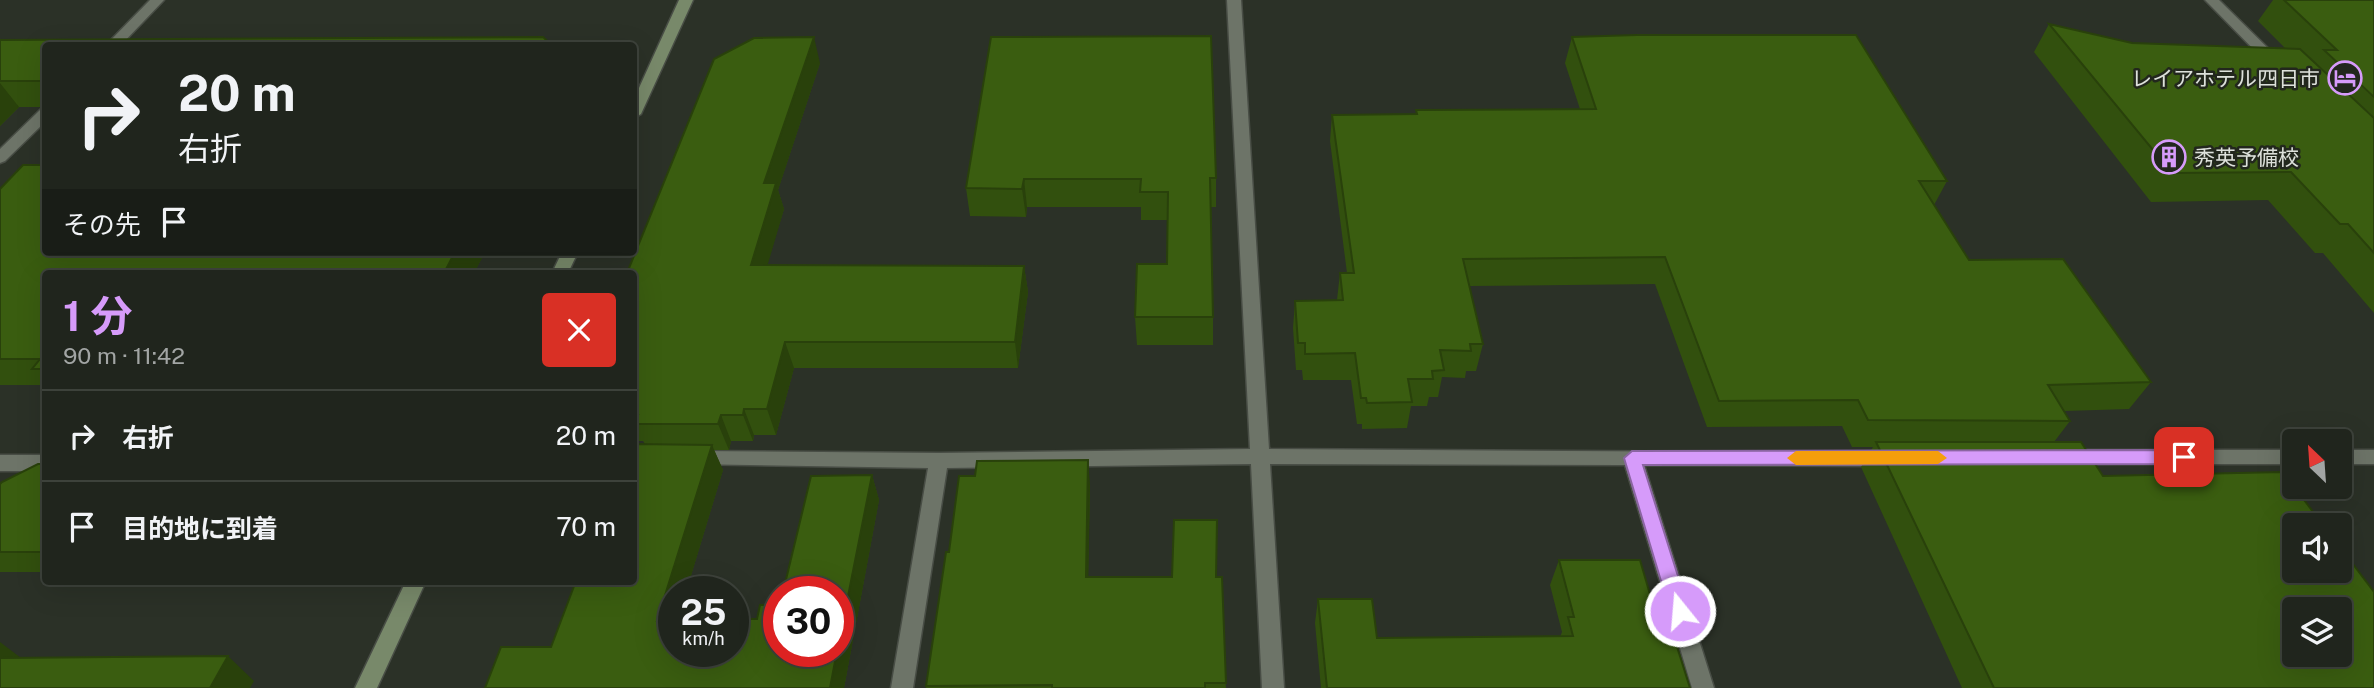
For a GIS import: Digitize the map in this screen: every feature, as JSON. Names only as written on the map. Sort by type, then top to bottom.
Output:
[{"type":"street","points":[[116,42],[157,0]]},
{"type":"street","points":[[637,107],[686,0]]},
{"type":"street","points":[[1234,0],[1273,688]]},
{"type":"street","points":[[2212,0],[2288,76]]},
{"type":"street","points":[[0,158],[42,116]]},
{"type":"street","points":[[675,459],[939,461],[1260,456],[1908,458]]},
{"type":"street","points":[[2046,457],[2282,457]]},
{"type":"street","points":[[2352,457],[2374,457]]},
{"type":"street","points":[[1632,458],[1703,688]]},
{"type":"street","points":[[902,688],[939,461]]},
{"type":"street","points":[[0,463],[36,464]]},
{"type":"street","points":[[13,481],[36,464]]},
{"type":"street","points":[[366,688],[414,585]]},
{"type":"building","points":[[2284,0],[2374,0],[2374,97],[2324,50],[2337,50]]},
{"type":"building","points":[[2049,24],[2132,43],[2300,49],[2374,118],[2374,253],[2348,224],[2340,224],[2291,172],[2172,173]]},
{"type":"building","points":[[1856,35],[1947,181],[1919,181],[1969,260],[2063,259],[2151,382],[2048,385],[2070,421],[1868,420],[1858,400],[1719,401],[1665,257],[1463,259],[1483,344],[1470,344],[1471,351],[1440,350],[1444,370],[1432,371],[1433,379],[1408,379],[1412,402],[1367,403],[1366,398],[1361,398],[1355,353],[1305,354],[1305,343],[1298,343],[1295,301],[1343,300],[1340,273],[1354,273],[1332,115],[1417,114],[1416,110],[1596,109],[1572,37]]},
{"type":"building","points":[[1211,36],[1216,178],[1210,178],[1213,317],[1135,317],[1137,264],[1167,264],[1168,192],[1140,192],[1141,179],[1024,179],[1022,189],[966,188],[991,37]]},
{"type":"building","points":[[543,37],[549,42],[42,42],[42,81],[0,81],[0,40]]},
{"type":"building","points":[[814,37],[764,183],[776,183],[751,265],[1024,266],[1015,342],[785,342],[767,409],[744,409],[743,415],[721,415],[718,424],[637,424],[637,270],[628,270],[634,256],[637,256],[637,248],[714,59],[754,38]]},
{"type":"building","points":[[23,165],[42,165],[42,256],[453,256],[446,270],[42,270],[42,369],[32,369],[40,359],[0,359],[0,189]]},
{"type":"building","points":[[1876,442],[2081,442],[2103,476],[2282,472],[2282,499],[2303,499],[2314,513],[2282,513],[2282,583],[2352,583],[2352,563],[2374,592],[2374,688],[1994,688]]},
{"type":"building","points":[[637,444],[712,445],[671,576],[658,576],[658,667],[749,667],[749,619],[757,619],[760,605],[763,605],[763,667],[834,667],[830,688],[485,688],[501,647],[551,647],[574,585],[637,585]]},
{"type":"building","points":[[1088,460],[1086,577],[1172,577],[1174,520],[1217,520],[1216,577],[1222,577],[1226,683],[1205,683],[1205,688],[926,686],[959,476],[975,476],[977,461]]},
{"type":"building","points":[[42,464],[42,552],[0,552],[2,482]]},
{"type":"building","points":[[872,475],[852,576],[787,576],[811,476]]},
{"type":"building","points":[[1559,560],[1640,560],[1656,615],[1667,615],[1690,688],[1327,688],[1318,599],[1372,599],[1377,638],[1573,636],[1568,617],[1574,617]]},
{"type":"building","points":[[228,656],[210,688],[0,688],[0,658]]},
{"type":"slow traffic","points":[[1796,458],[1938,458]]},
{"type":"place","name":"レイアホテル四日市","points":[[2345,78]]},
{"type":"place","name":"秀英予備校","points":[[2169,157]]},
{"type":"route","points":[[1680,611],[1632,458],[2184,457]]}]
